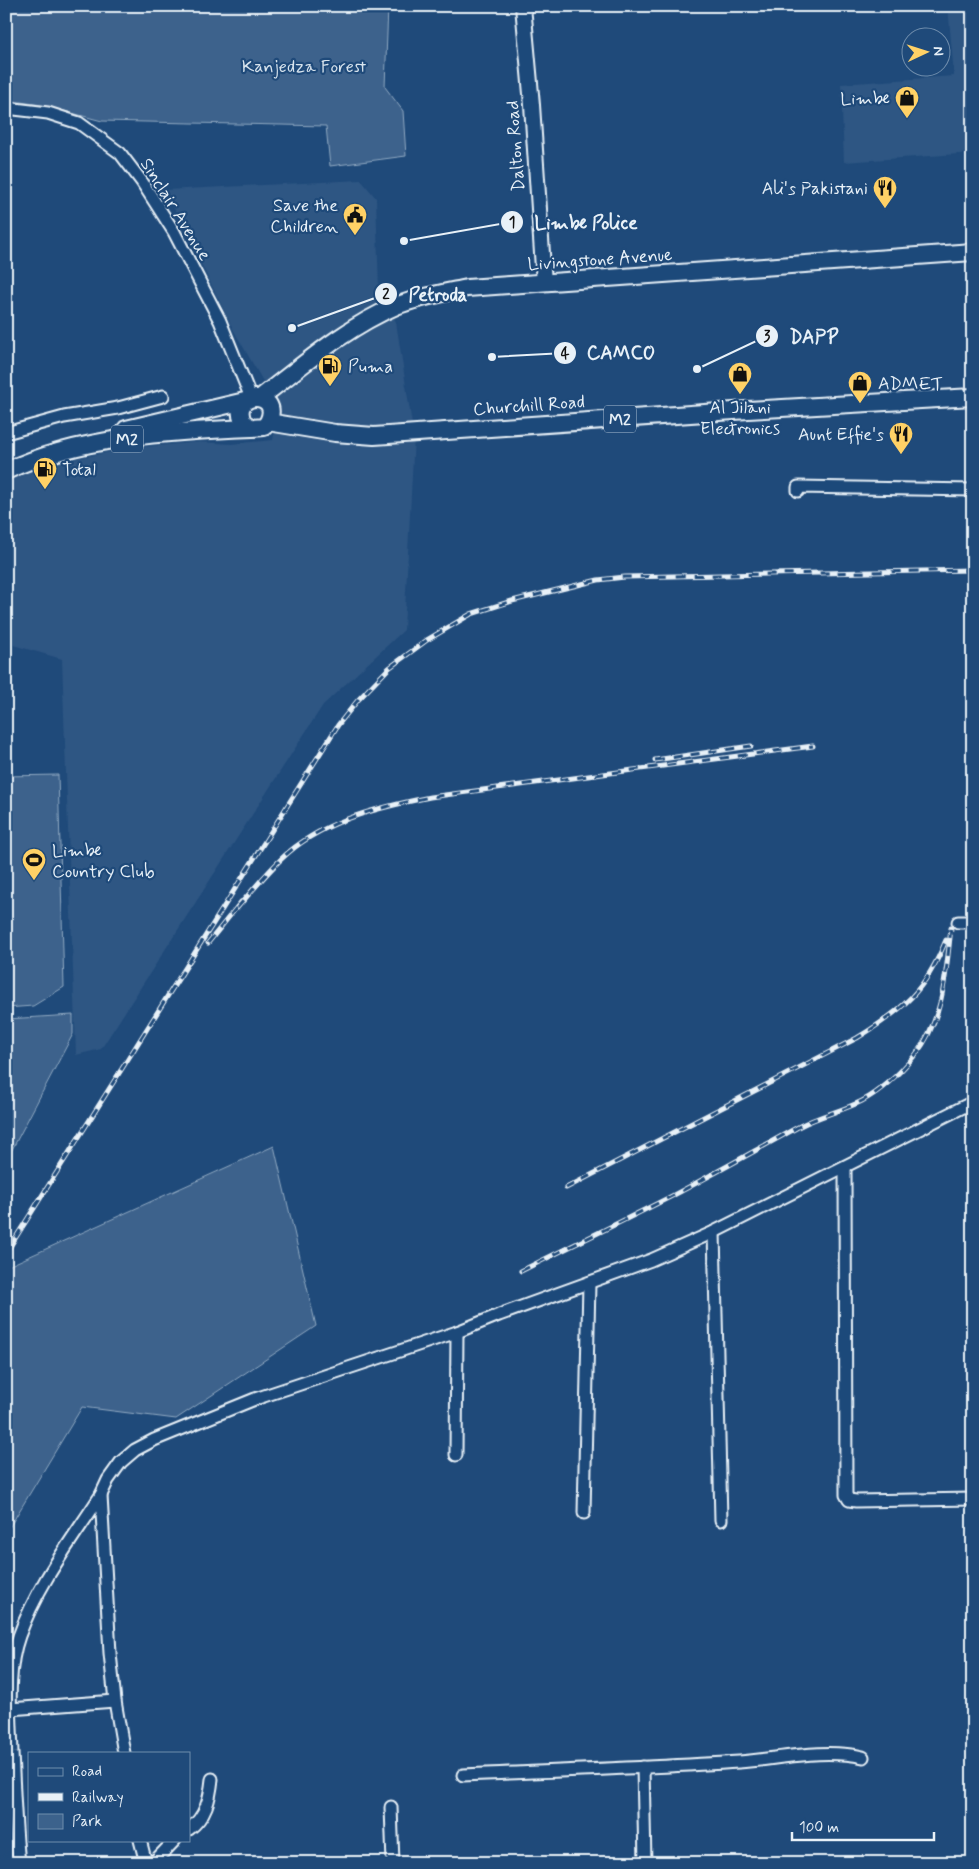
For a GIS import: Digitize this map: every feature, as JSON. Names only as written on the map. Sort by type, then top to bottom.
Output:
[{"type":"highway","name":"Livingstone Avenue","points":[[252,399],[353,329],[396,306],[425,296],[467,288],[973,252]]},
{"type":"highway","name":"Churchill Road","points":[[6,471],[68,450],[136,437],[196,430],[258,429],[268,422],[335,433],[374,436],[738,410],[973,397]]},
{"type":"highway","points":[[252,428],[243,422],[240,417],[240,411],[252,399],[269,404],[271,410],[268,422]]},
{"type":"highway","name":"M2","points":[[6,462],[75,441],[252,399]]},
{"type":"main road","name":"Dalton Road","points":[[523,6],[532,104],[544,283]]},
{"type":"street","name":"Sinclair Avenue","points":[[6,108],[48,113],[78,123],[120,153],[142,182],[174,232],[206,292],[230,344],[241,378],[252,399]]},
{"type":"street","points":[[6,434],[64,417],[118,408],[163,396]]},
{"type":"street","points":[[798,491],[798,487],[973,490]]},
{"type":"street","points":[[958,922],[973,922]]},
{"type":"street","points":[[20,1863],[16,1829],[10,1709],[13,1664],[18,1638],[26,1617],[45,1582],[101,1495],[108,1480],[121,1462],[135,1450],[154,1440],[255,1399],[457,1332],[498,1315],[651,1260],[714,1232],[973,1102]]},
{"type":"street","points":[[845,1167],[846,1495],[849,1500],[856,1501],[973,1499]]},
{"type":"street","points":[[714,1232],[721,1520]]},
{"type":"street","points":[[584,1513],[590,1283]]},
{"type":"street","points":[[456,1455],[457,1332]]},
{"type":"street","points":[[101,1495],[110,1653],[124,1752]]},
{"type":"street","points":[[10,1709],[116,1701]]},
{"type":"street","points":[[463,1775],[741,1762],[833,1753],[863,1757]]},
{"type":"street","points":[[643,1767],[644,1863]]},
{"type":"street","points":[[190,1828],[206,1809],[212,1779]]},
{"type":"street","points":[[391,1807],[392,1863]]},
{"type":"street","points":[[141,1842],[146,1863]]},
{"type":"street","points":[[153,1863],[173,1842]]},
{"type":"shaded area","name":"Limbe","points":[[948,6],[973,6],[973,153],[844,162],[841,84],[952,78],[954,76],[952,28],[950,28]]},
{"type":"shaded area","points":[[361,180],[376,198],[379,290],[396,322],[414,437],[404,630],[323,705],[101,1049],[76,1055],[62,659],[6,643],[6,481],[54,463],[129,448],[200,442],[231,444],[273,440],[279,409],[234,331],[165,190]]},
{"type":"green space","name":"Kanjedza Forest","points":[[6,6],[388,6],[385,87],[403,111],[406,156],[330,166],[326,126],[102,121],[42,105],[6,100]]},
{"type":"green space","name":"Limbe Country Club","points":[[58,775],[64,987],[33,1006],[6,1008],[6,776]]},
{"type":"green space","points":[[73,1015],[73,1034],[6,1161],[6,1019]]},
{"type":"green space","points":[[274,1146],[316,1326],[176,1419],[82,1407],[6,1533],[6,1267]]},
{"type":"railway","points":[[6,1253],[338,725],[358,700],[389,668],[427,640],[471,614],[512,601],[598,580],[625,577],[973,570]]},
{"type":"railway","points":[[655,760],[751,746]]},
{"type":"railway","points":[[237,908],[275,865],[304,841],[338,823],[374,810],[430,797],[813,746]]},
{"type":"railway","points":[[208,943],[241,902]]},
{"type":"railway","points":[[521,1271],[670,1197],[800,1126],[870,1097],[884,1086],[916,1054],[933,1025],[945,978],[951,928]]},
{"type":"railway","points":[[566,1188],[873,1028],[900,1008],[921,986],[946,940]]},
{"type":"place","name":"Limbe","points":[[907,119]]},
{"type":"place","name":"Ali's Pakistani","points":[[885,209]]},
{"type":"place","name":"Save the Children","points":[[355,236]]},
{"type":"place","name":"Limbe Police","points":[[404,241]]},
{"type":"place","name":"Petroda","points":[[292,328]]},
{"type":"place","name":"CAMCO","points":[[492,357]]},
{"type":"place","name":"DAPP","points":[[697,369]]},
{"type":"place","name":"Puma","points":[[330,387]]},
{"type":"place","name":"Al Jilani Electronics","points":[[740,395]]},
{"type":"place","name":"ADMET","points":[[860,404]]},
{"type":"place","name":"Aunt Effie's","points":[[901,455]]},
{"type":"place","name":"Total","points":[[45,490]]},
{"type":"place","name":"Limbe Country Club","points":[[34,881]]}]
